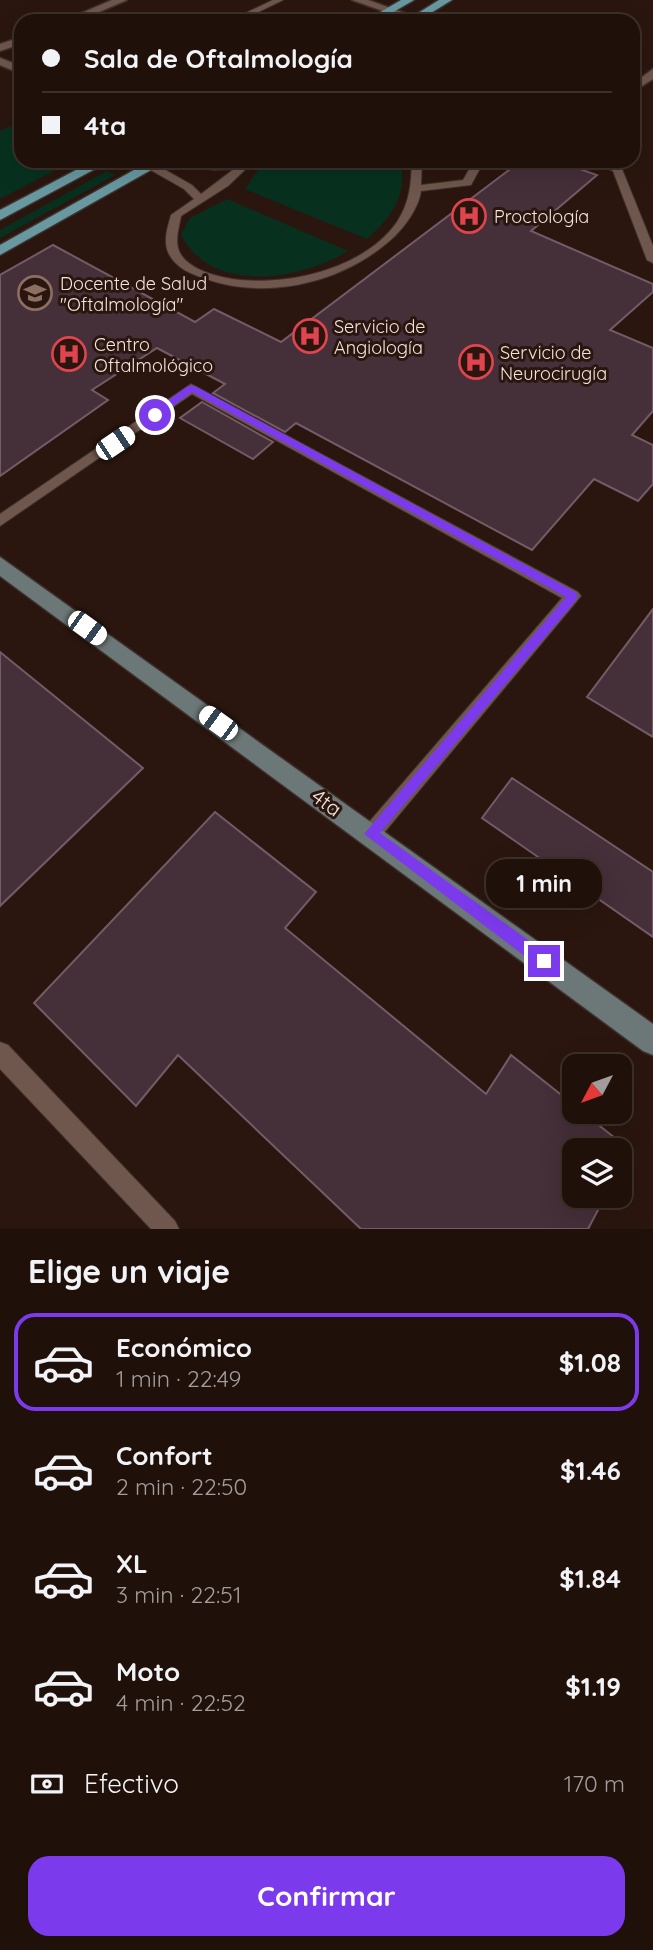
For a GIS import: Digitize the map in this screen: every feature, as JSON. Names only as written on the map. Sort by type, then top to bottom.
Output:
[{"type":"main road","points":[[383,14],[408,0]]},
{"type":"main road","points":[[425,14],[447,0]]},
{"type":"main road","points":[[0,216],[90,168]]},
{"type":"main road","points":[[0,251],[149,168]]},
{"type":"street","points":[[86,14],[122,0]]},
{"type":"street","points":[[357,0],[398,14]]},
{"type":"street","name":"4ta","points":[[0,565],[653,1041]]},
{"type":"lane","points":[[248,14],[279,0]]},
{"type":"lane","points":[[162,168],[199,198]]},
{"type":"lane","points":[[242,168],[224,184],[176,215],[172,239],[174,253],[187,268],[214,282],[275,287],[312,279],[353,264],[379,245],[401,222],[419,188],[418,168]]},
{"type":"lane","points":[[419,188],[467,183],[475,168]]},
{"type":"lane","points":[[614,168],[653,260]]},
{"type":"lane","points":[[0,521],[191,388],[573,596],[371,834]]},
{"type":"lane","points":[[0,1053],[167,1229]]},
{"type":"green space","points":[[14,125],[14,168],[60,168],[0,199],[0,131]]},
{"type":"green space","points":[[259,168],[401,168],[402,173],[402,185],[396,205],[367,239],[245,189]]},
{"type":"green space","points":[[107,171],[115,175],[0,238],[0,230]]},
{"type":"green space","points":[[227,199],[348,251],[329,261],[283,275],[235,274],[214,267],[195,254],[181,235],[190,218]]},
{"type":"building","points":[[512,168],[577,168],[597,175],[531,231],[653,284],[653,292],[610,330],[653,348],[653,411],[632,435],[653,445],[653,484],[638,501],[594,479],[532,550],[296,423],[285,432],[213,393],[225,384],[157,348],[92,390],[108,400],[0,476],[0,275],[53,245],[195,322],[214,309],[281,342]]},
{"type":"building","points":[[202,402],[273,442],[253,459],[180,418]]},
{"type":"building","points":[[653,609],[653,737],[587,697]]},
{"type":"building","points":[[0,652],[143,768],[0,906]]},
{"type":"building","points":[[512,778],[653,872],[653,937],[482,818]]},
{"type":"building","points":[[215,812],[316,892],[285,928],[486,1094],[511,1055],[562,1095],[562,1124],[597,1124],[615,1138],[562,1138],[562,1208],[599,1208],[588,1229],[361,1229],[178,1055],[136,1106],[34,1003]]},
{"type":"place","name":"Proctología","points":[[469,216]]},
{"type":"place","name":"Docente de Salud \"Oftalmología\"","points":[[35,293]]},
{"type":"place","name":"Servicio de Angiología","points":[[310,336]]},
{"type":"place","name":"Centro Oftalmológico","points":[[69,354]]},
{"type":"place","name":"Servicio de Neurocirugía","points":[[476,362]]},
{"type":"route","points":[[155,415],[191,388],[573,596],[371,834],[544,961]]}]
